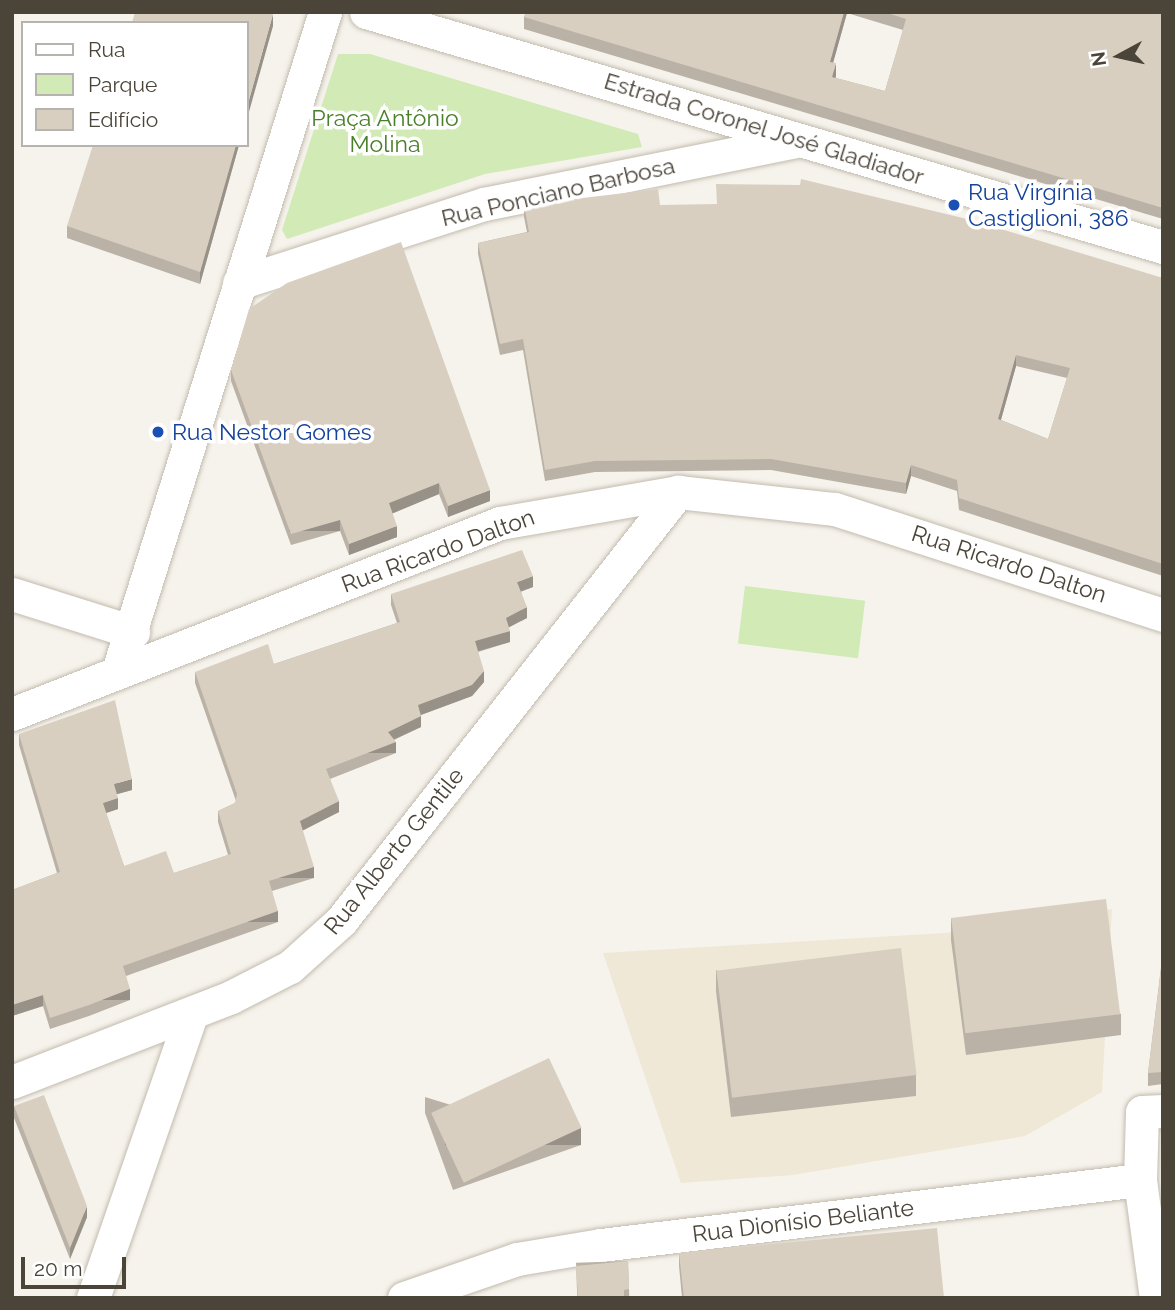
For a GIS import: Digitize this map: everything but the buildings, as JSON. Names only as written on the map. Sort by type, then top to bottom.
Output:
[{"type":"street","points":[[118,671],[133,632],[325,12]]},
{"type":"street","name":"Estrada Coronel José Gladiador","points":[[366,12],[1163,247]]},
{"type":"street","name":"Rua Ponciano Barbosa","points":[[239,283],[484,204],[799,140]]},
{"type":"street","name":"Rua Ricardo Dalton","points":[[12,714],[500,523],[678,492],[835,509],[1163,615]]},
{"type":"street","name":"Rua Alberto Gentile","points":[[12,1082],[191,1015],[290,967],[341,921],[678,492]]},
{"type":"street","points":[[12,594],[133,632]]},
{"type":"street","points":[[93,1298],[191,1015]]},
{"type":"street","points":[[1152,1112],[1140,1180],[1156,1298]]},
{"type":"street","name":"Rua Dionísio Beliante","points":[[404,1298],[517,1259],[601,1245],[1140,1180]]},
{"type":"shaded area","points":[[1112,909],[1102,1092],[1025,1136],[793,1175],[681,1183],[603,953],[945,933]]},
{"type":"green space","name":"Praça Antônio Molina","points":[[338,54],[370,54],[638,134],[642,147],[485,174],[287,239],[282,230]]},
{"type":"green space","points":[[745,586],[865,601],[858,658],[738,644]]},
{"type":"place","name":"Rua Virgínia Castiglioni, 386","points":[[954,205]]},
{"type":"place","name":"Rua Nestor Gomes","points":[[158,432]]}]
